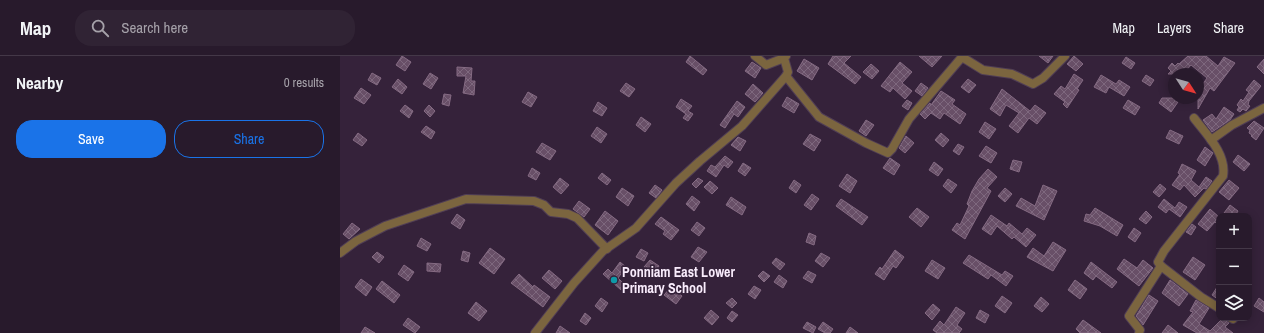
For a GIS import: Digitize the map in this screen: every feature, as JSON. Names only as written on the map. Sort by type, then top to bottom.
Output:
[{"type":"street","points":[[535,333],[574,283],[607,249],[636,228],[676,183],[742,126],[786,76],[788,72],[785,57],[766,65],[755,56]]},
{"type":"street","points":[[786,76],[819,117],[866,143],[888,153],[892,149],[909,119],[962,57],[983,70],[1012,74],[1033,84],[1043,78],[1061,58]]},
{"type":"street","points":[[1211,140],[1232,125],[1264,108]]},
{"type":"street","points":[[1194,118],[1211,140],[1221,158],[1224,169],[1223,176],[1164,250],[1158,262],[1160,266],[1201,297],[1216,306]]},
{"type":"street","points":[[340,253],[356,241],[385,226],[466,199],[534,201],[544,205],[551,212],[568,214],[577,218],[607,249]]},
{"type":"street","points":[[1141,332],[1128,316],[1160,266]]},
{"type":"building","points":[[402,56],[411,62],[405,71],[396,65]]},
{"type":"building","points":[[690,56],[707,70],[703,75],[686,62]]},
{"type":"building","points":[[833,56],[851,56],[844,63],[861,77],[855,84],[828,64]]},
{"type":"building","points":[[919,56],[942,56],[932,67]]},
{"type":"building","points":[[1039,56],[1053,56],[1048,63]]},
{"type":"building","points":[[1074,56],[1083,64],[1076,71],[1067,64]]},
{"type":"building","points":[[1188,56],[1206,56],[1218,66],[1224,57],[1235,63],[1214,91],[1210,88],[1204,98],[1204,82],[1207,78],[1204,76],[1204,68],[1195,68],[1191,65],[1188,68],[1168,68],[1172,63],[1175,66],[1178,63],[1179,64]]},
{"type":"building","points":[[1126,57],[1135,63],[1131,69],[1122,63]]},
{"type":"building","points":[[804,59],[819,68],[812,80],[797,71]]},
{"type":"building","points":[[1264,59],[1264,74],[1257,67]]},
{"type":"building","points":[[752,62],[761,68],[755,78],[745,71]]},
{"type":"building","points":[[900,62],[912,72],[902,83],[912,91],[905,99],[893,88],[890,92],[881,86]]},
{"type":"building","points":[[871,64],[879,71],[872,79],[863,72]]},
{"type":"building","points":[[457,67],[472,68],[471,81],[475,81],[474,95],[463,93],[466,76],[457,76]]},
{"type":"building","points":[[372,73],[381,78],[377,85],[368,80]]},
{"type":"building","points":[[430,73],[438,78],[431,89],[423,84]]},
{"type":"building","points":[[1074,74],[1083,80],[1077,89],[1079,90],[1067,108],[1063,104],[1065,102],[1054,94],[1061,86],[1065,89]]},
{"type":"building","points":[[1101,75],[1116,84],[1119,80],[1130,87],[1124,96],[1109,87],[1106,93],[1094,87]]},
{"type":"building","points":[[1146,75],[1154,80],[1150,86],[1142,81]]},
{"type":"building","points":[[398,79],[407,87],[402,94],[392,87]]},
{"type":"building","points":[[968,79],[976,85],[969,93],[961,87]]},
{"type":"building","points":[[1254,80],[1261,86],[1249,101],[1248,105],[1250,106],[1246,111],[1243,109],[1240,112],[1237,110],[1239,107],[1237,105],[1241,99],[1243,101],[1249,92],[1246,90]]},
{"type":"building","points":[[626,83],[635,89],[629,97],[620,91]]},
{"type":"building","points":[[921,83],[928,88],[922,96],[915,91]]},
{"type":"building","points":[[753,84],[763,93],[755,102],[745,94]]},
{"type":"building","points":[[361,88],[371,95],[364,104],[354,98]]},
{"type":"building","points":[[1002,89],[1030,111],[1035,105],[1046,113],[1037,124],[1029,118],[1018,133],[1009,126],[1019,113],[1006,105],[1000,116],[990,109]]},
{"type":"building","points":[[941,91],[955,100],[952,104],[966,114],[960,124],[944,113],[940,119],[931,113],[925,119],[920,114],[930,103],[931,105]]},
{"type":"building","points":[[528,92],[537,97],[531,107],[522,102]]},
{"type":"building","points":[[444,94],[451,95],[449,106],[442,104]]},
{"type":"building","points":[[787,97],[799,104],[794,113],[782,106]]},
{"type":"building","points":[[1162,98],[1168,98],[1168,104],[1177,104],[1171,112],[1159,103]]},
{"type":"building","points":[[681,99],[692,106],[688,111],[693,114],[688,121],[683,118],[686,114],[676,107]]},
{"type":"building","points":[[907,100],[912,103],[908,110],[902,106]]},
{"type":"building","points":[[1128,100],[1140,107],[1135,115],[1123,108]]},
{"type":"building","points":[[737,101],[745,107],[738,117],[734,114],[725,128],[720,125]]},
{"type":"building","points":[[598,102],[607,108],[602,116],[593,111]]},
{"type":"building","points":[[405,105],[413,111],[409,118],[400,111]]},
{"type":"building","points":[[429,105],[435,111],[430,117],[424,111]]},
{"type":"building","points":[[1224,107],[1234,114],[1230,120],[1212,132],[1203,120],[1212,114],[1216,119]]},
{"type":"building","points":[[641,117],[651,124],[645,132],[636,125]]},
{"type":"building","points":[[866,120],[874,125],[866,136],[859,131]]},
{"type":"building","points":[[1254,121],[1264,128],[1256,140],[1251,136],[1252,135],[1249,133],[1250,130],[1247,128]]},
{"type":"building","points":[[985,122],[996,129],[989,139],[979,132]]},
{"type":"building","points":[[426,126],[435,132],[431,139],[421,132]]},
{"type":"building","points":[[597,127],[607,134],[601,143],[591,136]]},
{"type":"building","points":[[1170,130],[1183,136],[1179,144],[1166,138]]},
{"type":"building","points":[[358,133],[367,140],[362,146],[353,140]]},
{"type":"building","points":[[941,133],[949,140],[943,147],[935,140]]},
{"type":"building","points":[[810,134],[821,140],[814,151],[803,144]]},
{"type":"building","points":[[906,136],[914,143],[905,153],[899,148]]},
{"type":"building","points":[[738,137],[746,141],[740,151],[731,145]]},
{"type":"building","points":[[542,143],[556,151],[550,160],[536,152]]},
{"type":"building","points":[[958,144],[964,147],[959,155],[953,151]]},
{"type":"building","points":[[986,146],[997,153],[991,163],[979,156]]},
{"type":"building","points":[[1205,147],[1213,153],[1205,166],[1197,160]]},
{"type":"building","points":[[1238,155],[1250,164],[1244,171],[1233,162]]},
{"type":"building","points":[[725,156],[733,162],[728,168],[724,165],[716,177],[707,171],[711,165],[715,167]]},
{"type":"building","points":[[890,158],[900,165],[894,175],[883,168]]},
{"type":"building","points":[[1013,160],[1022,162],[1019,172],[1010,169]]},
{"type":"building","points":[[934,162],[943,169],[938,176],[929,170]]},
{"type":"building","points":[[743,163],[751,168],[745,176],[738,171]]},
{"type":"building","points":[[1182,164],[1196,171],[1191,180],[1199,187],[1206,177],[1212,181],[1206,189],[1204,188],[1195,197],[1184,185],[1180,190],[1172,185],[1180,174],[1178,173]]},
{"type":"building","points":[[532,168],[540,173],[536,180],[528,176]]},
{"type":"building","points":[[988,169],[997,177],[987,188],[991,191],[965,239],[952,230],[957,223],[960,225],[969,206],[967,204],[972,191],[979,179]]},
{"type":"building","points":[[602,173],[611,180],[607,185],[598,178]]},
{"type":"building","points":[[847,174],[857,181],[850,193],[839,186]]},
{"type":"building","points":[[560,178],[569,185],[561,194],[553,187]]},
{"type":"building","points":[[698,178],[703,181],[696,188],[692,184]]},
{"type":"building","points":[[948,179],[957,185],[951,193],[943,186]]},
{"type":"building","points":[[794,180],[801,185],[796,193],[789,188]]},
{"type":"building","points":[[1229,180],[1239,188],[1229,200],[1219,192]]},
{"type":"building","points":[[710,181],[718,188],[712,194],[704,187]]},
{"type":"building","points":[[1160,184],[1166,189],[1159,197],[1153,192]]},
{"type":"building","points":[[655,185],[662,190],[656,198],[649,193]]},
{"type":"building","points":[[1043,185],[1057,191],[1044,220],[1016,206],[1021,198],[1035,206]]},
{"type":"building","points":[[622,188],[634,196],[628,206],[616,197]]},
{"type":"building","points":[[1005,188],[1012,194],[1005,202],[998,196]]},
{"type":"building","points":[[812,194],[819,199],[811,210],[804,205]]},
{"type":"building","points":[[692,196],[700,202],[694,211],[686,204]]},
{"type":"building","points":[[731,197],[746,207],[742,215],[726,205]]},
{"type":"building","points":[[841,199],[868,217],[862,225],[836,206]]},
{"type":"building","points":[[1164,199],[1175,208],[1179,202],[1187,207],[1180,217],[1169,209],[1166,213],[1158,207]]},
{"type":"building","points":[[579,201],[590,209],[584,217],[573,209]]},
{"type":"building","points":[[1230,205],[1238,211],[1237,213],[1224,213]]},
{"type":"building","points":[[917,208],[929,217],[921,227],[909,217]]},
{"type":"building","points":[[1095,208],[1123,225],[1117,236],[1100,226],[1084,221],[1086,214],[1090,215]]},
{"type":"building","points":[[1210,209],[1216,214],[1216,223],[1215,222],[1207,231],[1198,224]]},
{"type":"building","points":[[605,211],[618,221],[608,235],[595,225]]},
{"type":"building","points":[[1146,211],[1152,217],[1146,224],[1139,219]]},
{"type":"building","points":[[457,214],[465,220],[460,229],[451,223]]},
{"type":"building","points":[[991,215],[1007,226],[1009,223],[1022,234],[1027,228],[1036,235],[1026,247],[1014,237],[1012,239],[997,226],[991,235],[982,229]]},
{"type":"building","points":[[661,217],[679,230],[671,240],[663,234],[665,231],[655,224]]},
{"type":"building","points":[[697,222],[705,228],[699,236],[691,230]]},
{"type":"building","points":[[352,223],[360,229],[349,239],[343,234]]},
{"type":"building","points":[[1192,224],[1196,227],[1191,235],[1186,232]]},
{"type":"building","points":[[1134,228],[1141,233],[1135,242],[1128,237]]},
{"type":"building","points":[[809,233],[816,236],[814,245],[806,242]]},
{"type":"building","points":[[421,238],[431,244],[427,251],[417,246]]},
{"type":"building","points":[[1053,242],[1066,250],[1053,271],[1027,257],[1033,248],[1044,256]]},
{"type":"building","points":[[698,247],[707,252],[699,262],[691,257]]},
{"type":"building","points":[[490,248],[505,259],[494,274],[479,263]]},
{"type":"building","points":[[641,249],[648,253],[644,261],[636,257]]},
{"type":"building","points":[[895,250],[904,257],[896,268],[893,266],[884,280],[875,274],[880,267],[882,269]]},
{"type":"building","points":[[463,251],[470,253],[468,262],[461,260]]},
{"type":"building","points":[[377,252],[384,257],[379,263],[372,257]]},
{"type":"building","points":[[821,253],[830,258],[823,267],[815,261]]},
{"type":"building","points":[[969,255],[1002,275],[1005,271],[1013,276],[1006,286],[991,275],[988,279],[963,263]]},
{"type":"building","points":[[1193,257],[1205,265],[1195,280],[1183,272]]},
{"type":"building","points":[[776,258],[785,264],[780,270],[772,263]]},
{"type":"building","points":[[1124,259],[1137,268],[1143,260],[1153,268],[1139,286],[1117,269]]},
{"type":"building","points":[[650,260],[659,266],[654,273],[644,267]]},
{"type":"building","points":[[932,260],[945,268],[938,279],[925,271]]},
{"type":"building","points":[[620,262],[626,267],[618,278],[625,285],[621,290],[603,274],[608,269],[612,273]]},
{"type":"building","points":[[1091,262],[1117,282],[1112,288],[1096,276],[1093,280],[1084,273]]},
{"type":"building","points":[[427,263],[441,264],[440,272],[427,271]]},
{"type":"building","points":[[404,265],[414,272],[408,281],[398,274]]},
{"type":"building","points":[[549,270],[562,281],[555,289],[542,278]]},
{"type":"building","points":[[763,271],[770,276],[764,282],[758,276]]},
{"type":"building","points":[[808,271],[816,275],[812,283],[803,278]]},
{"type":"building","points":[[519,274],[533,287],[534,285],[550,297],[543,307],[511,283]]},
{"type":"building","points":[[779,275],[787,281],[783,288],[774,282]]},
{"type":"building","points":[[361,279],[372,287],[366,296],[355,287]]},
{"type":"building","points":[[1075,280],[1087,289],[1080,299],[1068,290]]},
{"type":"building","points":[[1170,280],[1188,294],[1179,306],[1162,293]]},
{"type":"building","points":[[382,281],[400,295],[394,303],[376,289]]},
{"type":"building","points":[[754,286],[761,290],[755,299],[748,294]]},
{"type":"building","points":[[671,287],[682,296],[676,304],[664,295]]},
{"type":"building","points":[[1216,289],[1216,298],[1212,295]]},
{"type":"building","points":[[1149,295],[1158,301],[1143,325],[1136,316]]},
{"type":"building","points":[[1002,296],[1012,303],[1005,313],[995,306]]},
{"type":"building","points":[[1041,297],[1049,304],[1042,312],[1034,306]]},
{"type":"building","points":[[601,298],[608,303],[602,312],[595,306]]},
{"type":"building","points":[[732,298],[737,303],[732,308],[726,303]]},
{"type":"building","points":[[1259,298],[1264,302],[1264,312],[1254,306]]},
{"type":"building","points":[[1196,300],[1209,308],[1199,324],[1210,331],[1220,321],[1227,321],[1229,323],[1225,327],[1233,333],[1197,333],[1183,325],[1193,312],[1190,311]]},
{"type":"building","points":[[476,302],[487,311],[479,321],[468,313]]},
{"type":"building","points":[[933,304],[940,310],[932,320],[925,313]]},
{"type":"building","points":[[956,307],[965,313],[957,325],[962,329],[959,333],[937,333],[933,330],[940,321],[944,325]]},
{"type":"building","points":[[711,310],[719,317],[712,325],[704,318]]},
{"type":"building","points":[[980,310],[989,315],[985,323],[976,318]]},
{"type":"building","points":[[732,311],[738,315],[732,322],[727,318]]},
{"type":"building","points":[[585,313],[591,318],[586,325],[580,321]]},
{"type":"building","points":[[408,318],[420,327],[415,333],[403,325]]},
{"type":"building","points":[[1083,320],[1101,333],[1080,333],[1076,329]]},
{"type":"building","points":[[807,322],[816,327],[813,333],[803,328]]},
{"type":"building","points":[[823,322],[833,329],[830,333],[825,333],[818,329]]},
{"type":"building","points":[[1168,325],[1178,333],[1162,333]]},
{"type":"building","points":[[560,326],[570,333],[556,333]]},
{"type":"building","points":[[365,327],[375,333],[361,333]]},
{"type":"building","points":[[850,327],[858,333],[846,333]]},
{"type":"place","name":"Ponniam East Lower Primary School","points":[[614,280]]}]
